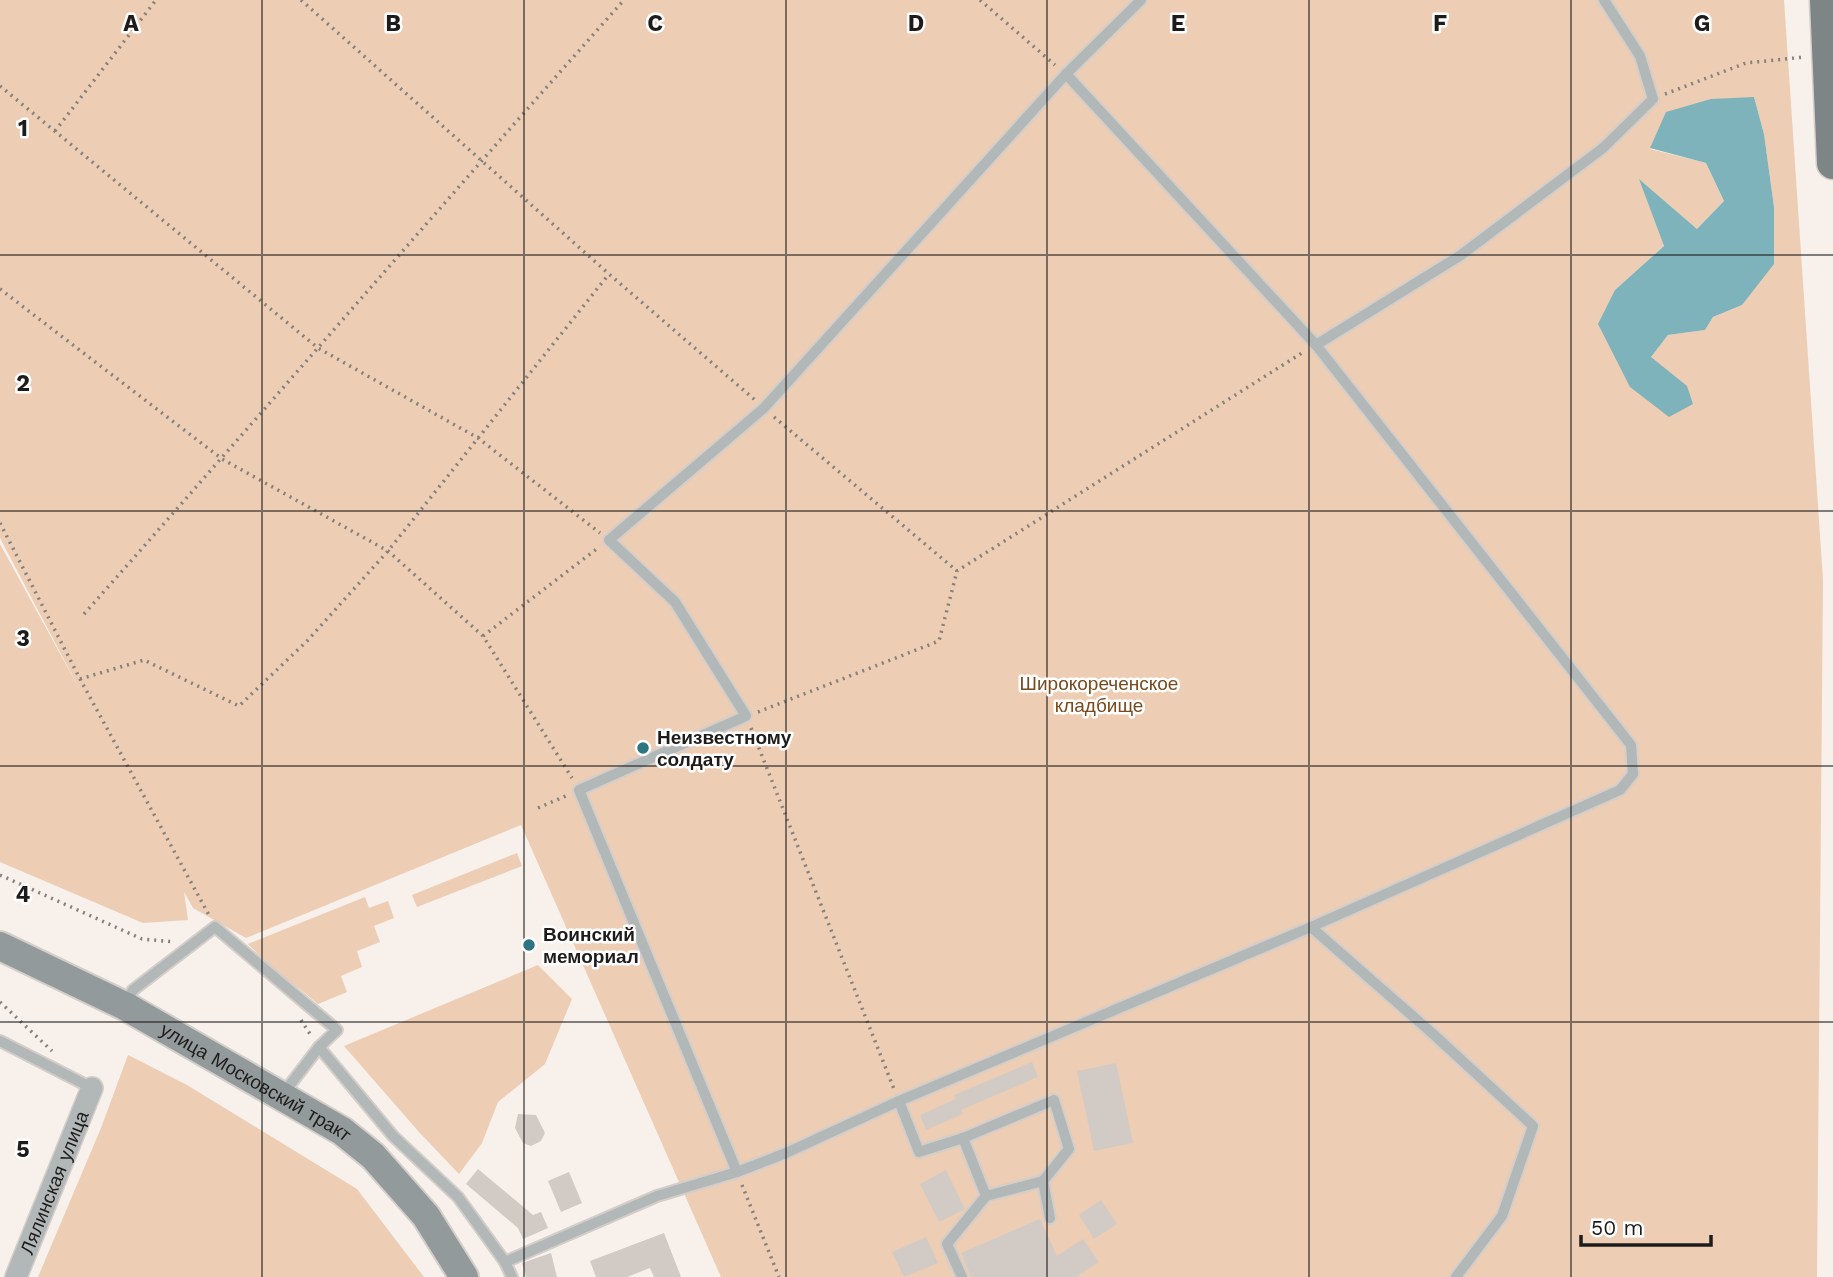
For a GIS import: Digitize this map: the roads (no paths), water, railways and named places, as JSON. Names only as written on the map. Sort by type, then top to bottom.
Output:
[{"type":"main road","points":[[1826,0],[1833,163]]},
{"type":"main road","name":"улица Московский тракт","points":[[0,946],[125,1006],[342,1131],[373,1156],[426,1216],[464,1277]]},
{"type":"street","name":"Лялинская улица","points":[[16,1277],[92,1088]]},
{"type":"lane","points":[[737,1172],[579,790],[747,716],[675,602],[609,540],[764,408],[1066,74],[1141,0]]},
{"type":"lane","points":[[1316,345],[1461,255],[1603,148],[1653,99],[1640,56],[1604,0]]},
{"type":"lane","points":[[505,1262],[657,1196],[737,1172],[786,1153],[899,1101],[1311,928],[1620,790],[1633,774],[1631,745],[1316,345],[1066,74]]},
{"type":"lane","points":[[125,1006],[133,990],[215,927],[337,1030],[319,1047],[281,1097]]},
{"type":"lane","points":[[1311,928],[1432,1033],[1533,1126],[1502,1216],[1456,1277]]},
{"type":"lane","points":[[0,1041],[92,1088]]},
{"type":"lane","points":[[319,1047],[393,1136],[458,1197],[505,1262],[512,1277]]},
{"type":"lane","points":[[899,1101],[919,1152],[963,1138],[1054,1100],[1069,1149],[1043,1181],[986,1196],[947,1244],[962,1277]]},
{"type":"lane","points":[[963,1138],[986,1196]]},
{"type":"lane","points":[[1043,1181],[1050,1218]]},
{"type":"water","points":[[1754,97],[1764,134],[1774,207],[1774,264],[1742,305],[1713,317],[1705,330],[1668,335],[1651,357],[1687,386],[1693,404],[1669,417],[1630,387],[1598,324],[1615,290],[1664,246],[1639,179],[1697,229],[1724,201],[1706,163],[1650,148],[1666,112],[1711,99]]},
{"type":"place","name":"Неизвестному солдату","points":[[643,748]]},
{"type":"place","name":"Воинский мемориал","points":[[529,945]]},
{"type":"park label","name":"Широкореченское кладбище","points":[[1099,694]]}]
